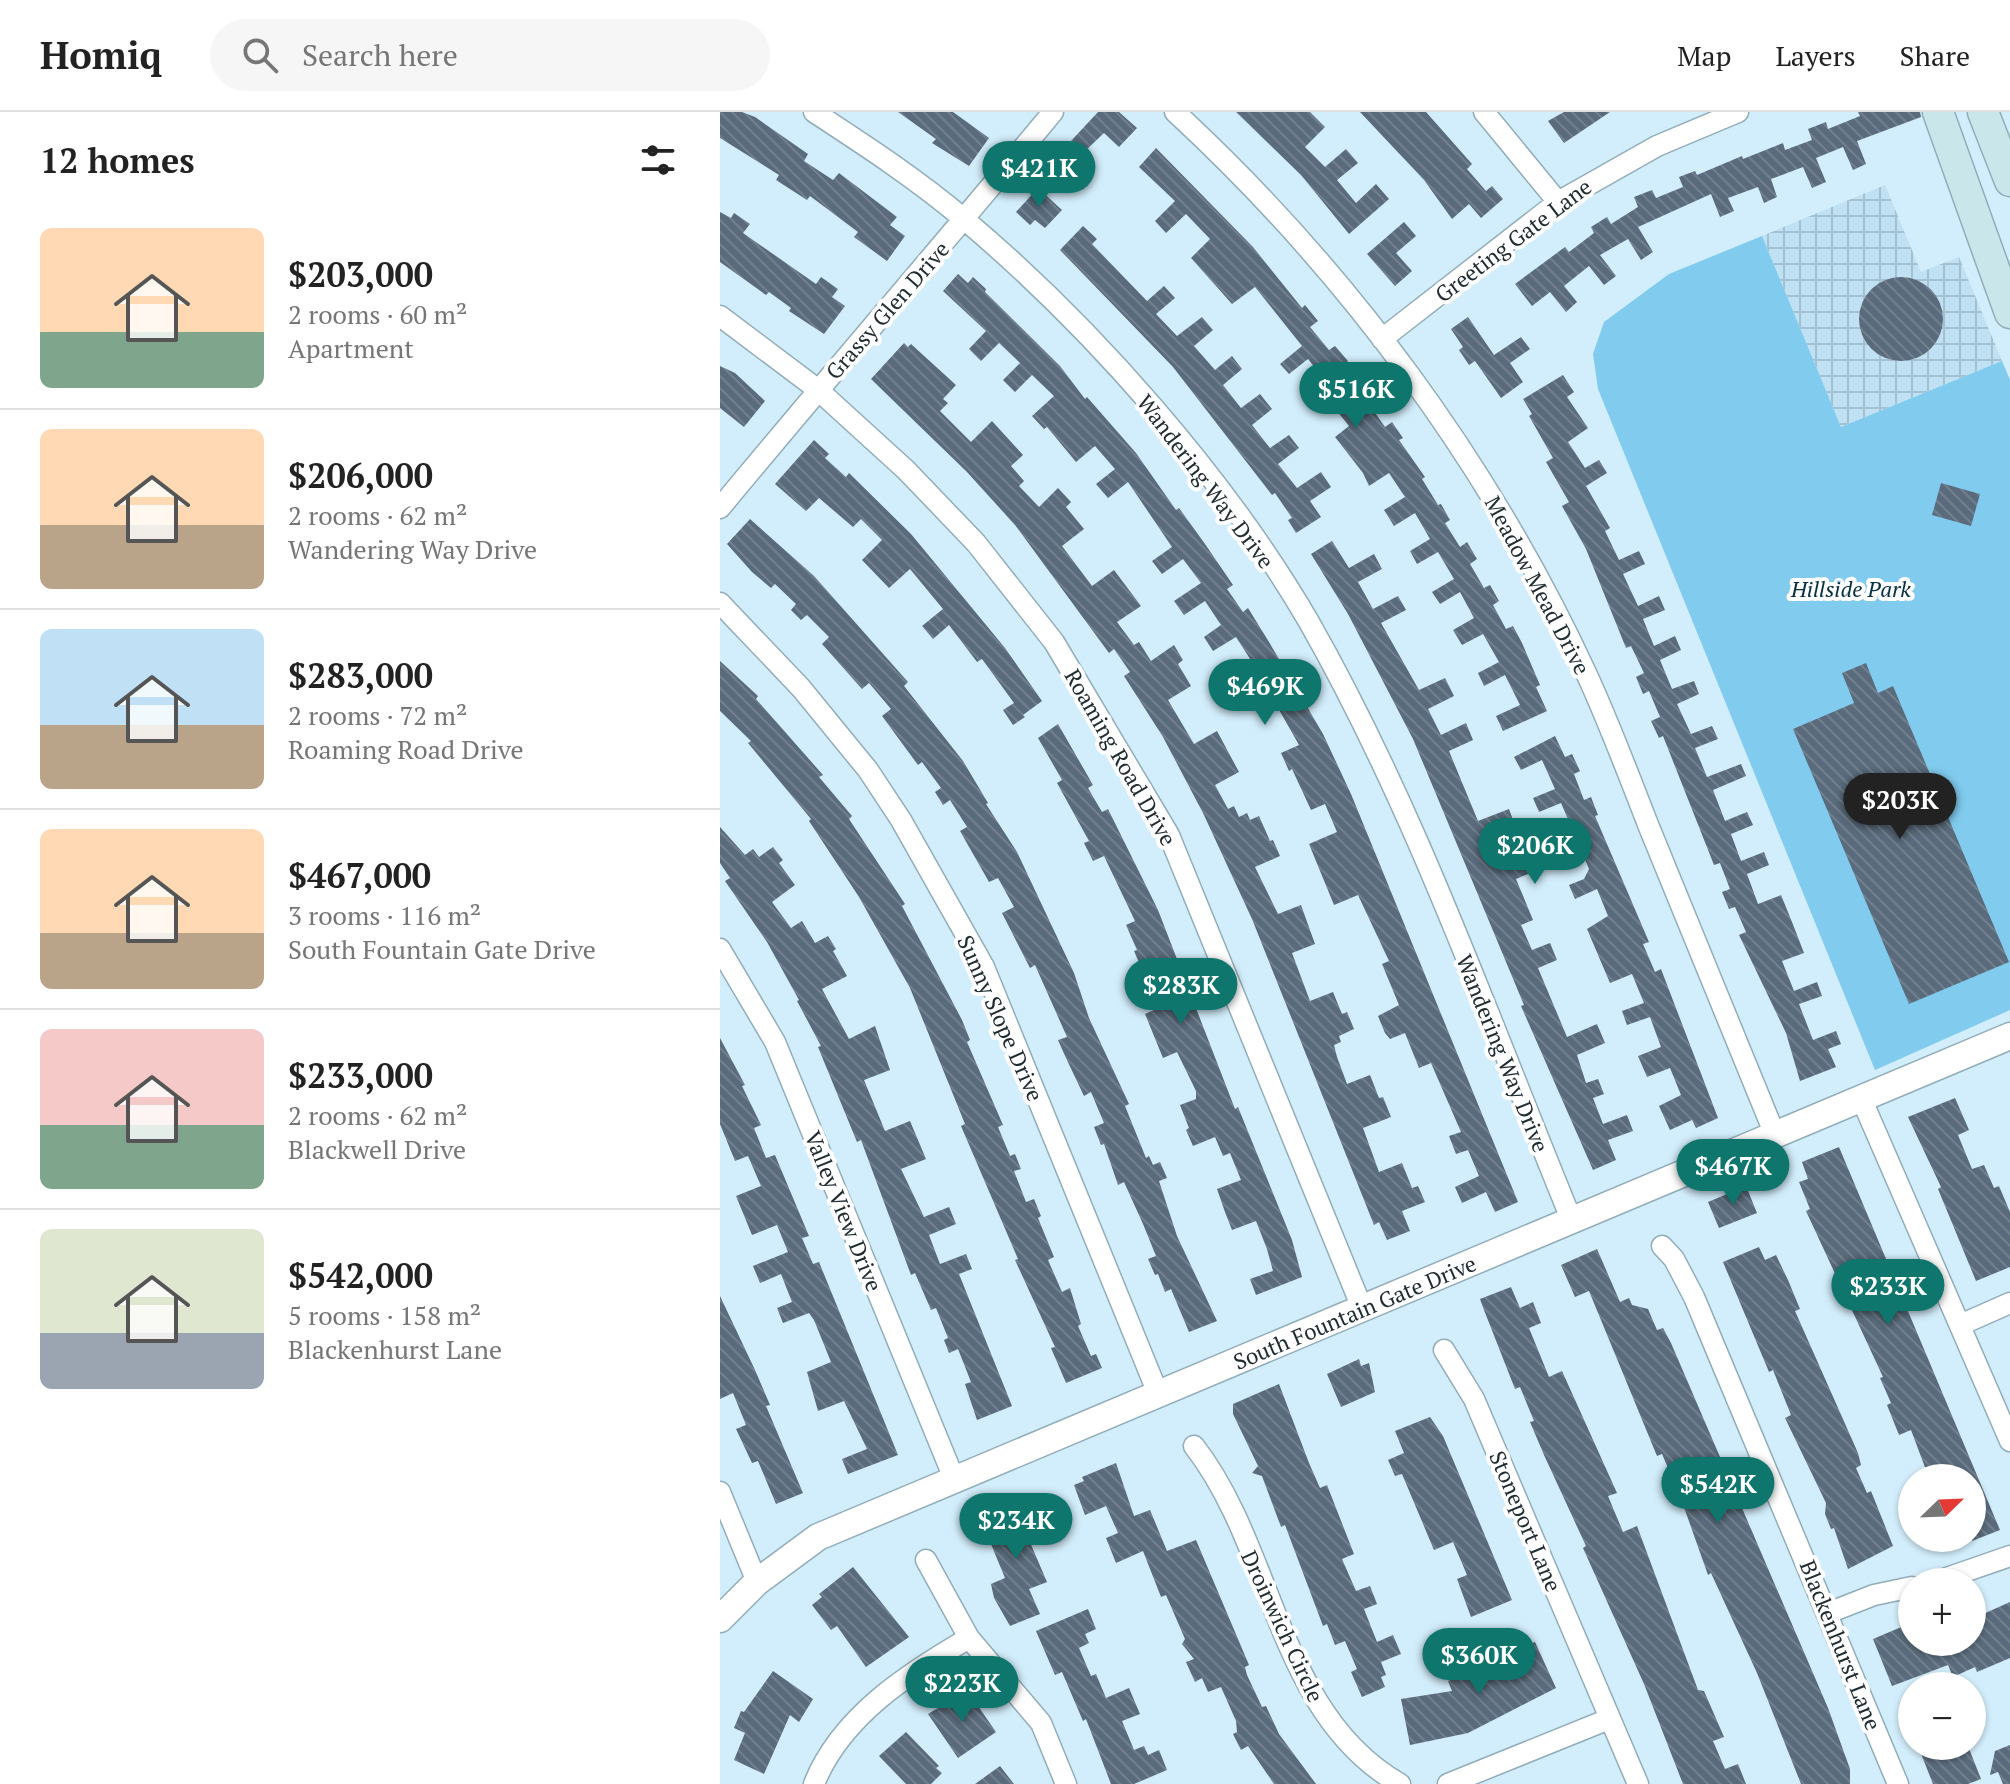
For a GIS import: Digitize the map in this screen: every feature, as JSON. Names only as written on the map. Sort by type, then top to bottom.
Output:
[{"type":"main road","points":[[1938,112],[2010,313]]},
{"type":"main road","points":[[1983,112],[2010,181]]},
{"type":"street","name":"Wandering Way Drive","points":[[814,112],[896,166],[965,220],[1142,394],[1239,516],[1308,621],[1405,811],[1572,1221]]},
{"type":"street","name":"Grassy Glen Drive","points":[[720,508],[1053,112]]},
{"type":"street","name":"Meadow Mead Drive","points":[[1175,112],[1294,231],[1382,339],[1445,424],[1499,511],[1587,676],[1775,1135]]},
{"type":"street","points":[[1484,112],[1558,202]]},
{"type":"street","name":"Greeting Gate Lane","points":[[1382,339],[1558,202],[1643,152],[1738,112]]},
{"type":"street","name":"Roaming Road Drive","points":[[720,316],[817,389],[906,470],[986,554],[1054,642],[1109,729],[1169,835],[1362,1308]]},
{"type":"street","name":"Sunny Slope Drive","points":[[720,603],[801,688],[868,770],[984,967],[1159,1396]]},
{"type":"street","name":"Valley View Drive","points":[[720,949],[775,1042],[955,1481]]},
{"type":"street","name":"South Fountain Gate Drive","points":[[720,1619],[757,1582],[818,1537],[2010,1036]]},
{"type":"street","points":[[1861,1098],[2010,1441]]},
{"type":"street","name":"Blackenhurst Lane","points":[[1662,1246],[1674,1259],[1694,1297],[1898,1784]]},
{"type":"street","points":[[1960,1325],[2010,1303]]},
{"type":"street","name":"Stoneport Lane","points":[[1444,1350],[1474,1399],[1638,1784]]},
{"type":"street","name":"Droinwich Circle","points":[[1194,1446],[1222,1488],[1323,1712],[1348,1744],[1400,1784]]},
{"type":"street","points":[[720,1492],[757,1582]]},
{"type":"street","points":[[1975,1568],[2010,1556]]},
{"type":"street","points":[[926,1560],[969,1638],[1041,1723],[1066,1784]]},
{"type":"street","points":[[1828,1613],[1874,1595],[1898,1590]]},
{"type":"street","points":[[814,1784],[834,1748],[879,1697],[928,1661],[969,1638]]},
{"type":"street","points":[[1448,1784],[1609,1719]]},
{"type":"shaded area","points":[[1885,185],[1921,272],[1959,257],[2002,361],[1841,427],[1762,236]]},
{"type":"green space","name":"Hillside Park","points":[[1762,236],[1841,427],[2002,361],[2010,380],[2010,1010],[1875,1070],[1598,389],[1593,354],[1604,322],[1669,274]]},
{"type":"building","points":[[720,112],[742,112],[755,117],[808,154],[804,161],[833,180],[839,173],[897,217],[890,225],[905,236],[887,261],[854,237],[858,232],[810,196],[807,200],[776,180],[779,175],[720,138]]},
{"type":"building","points":[[898,112],[953,112],[989,138],[969,166],[932,143],[936,139]]},
{"type":"building","points":[[1098,112],[1119,112],[1137,128],[1119,147],[1104,133],[1084,152],[1071,141]]},
{"type":"building","points":[[1236,112],[1310,112],[1325,127],[1305,147],[1325,167],[1346,149],[1358,163],[1337,180],[1356,203],[1376,184],[1389,199],[1349,234],[1301,175]]},
{"type":"building","points":[[1360,112],[1426,112],[1472,164],[1467,169],[1486,191],[1492,186],[1503,199],[1481,218],[1469,204],[1452,219],[1424,180]]},
{"type":"building","points":[[1564,112],[1610,112],[1564,143],[1548,121]]},
{"type":"building","points":[[1858,112],[1920,112],[1921,117],[1857,141],[1866,164],[1853,170],[1843,147],[1816,158],[1826,182],[1812,188],[1803,167],[1771,179],[1777,197],[1764,203],[1758,187],[1728,198],[1734,211],[1720,217],[1711,194],[1638,227],[1653,252],[1641,260],[1628,239],[1600,255],[1616,276],[1604,285],[1589,266],[1564,286],[1577,302],[1566,312],[1550,292],[1532,306],[1515,284],[1565,247],[1569,252],[1594,233],[1591,227],[1607,217],[1611,224],[1638,207],[1634,197],[1652,190],[1656,198],[1683,187],[1679,177],[1695,171],[1697,175],[1783,143],[1785,150],[1812,140],[1808,129],[1826,122],[1828,129],[1860,116]]},
{"type":"building","points":[[1156,148],[1253,247],[1302,308],[1305,305],[1318,321],[1310,327],[1329,350],[1335,346],[1348,361],[1345,364],[1375,398],[1369,404],[1385,427],[1392,422],[1403,438],[1399,440],[1425,477],[1422,479],[1450,520],[1445,523],[1460,547],[1467,542],[1477,559],[1470,564],[1484,588],[1490,585],[1499,601],[1493,605],[1506,629],[1513,626],[1540,685],[1536,687],[1547,711],[1503,731],[1496,716],[1520,705],[1505,675],[1484,686],[1478,673],[1499,662],[1483,634],[1462,645],[1453,630],[1474,618],[1460,592],[1440,604],[1432,592],[1454,579],[1438,552],[1417,564],[1410,551],[1430,539],[1415,513],[1394,526],[1384,510],[1405,497],[1389,473],[1369,486],[1363,473],[1335,437],[1349,426],[1329,401],[1318,411],[1309,401],[1328,384],[1308,359],[1289,374],[1280,364],[1302,346],[1255,287],[1232,304],[1191,258],[1210,239],[1186,214],[1166,233],[1155,221],[1175,201],[1139,167]]},
{"type":"building","points":[[1038,188],[1062,210],[1045,228],[1035,220],[1030,225],[1016,212]]},
{"type":"building","points":[[720,212],[731,218],[734,213],[750,224],[743,233],[816,284],[821,277],[838,289],[832,297],[845,306],[824,334],[789,311],[791,308],[769,292],[766,295],[720,262]]},
{"type":"building","points":[[1404,222],[1416,236],[1396,253],[1412,271],[1395,286],[1367,254]]},
{"type":"building","points":[[1083,226],[1097,239],[1092,244],[1147,301],[1164,286],[1175,298],[1156,314],[1177,336],[1202,317],[1213,330],[1194,346],[1215,370],[1232,356],[1242,369],[1223,385],[1241,408],[1260,394],[1272,409],[1252,425],[1270,448],[1289,435],[1299,448],[1278,464],[1297,488],[1321,472],[1331,487],[1310,501],[1321,517],[1296,533],[1288,520],[1292,518],[1275,493],[1272,495],[1173,367],[1060,250]]},
{"type":"building","points":[[958,274],[968,283],[973,277],[986,289],[985,292],[1060,366],[1085,399],[1087,397],[1136,453],[1176,510],[1179,508],[1205,544],[1233,585],[1227,589],[1243,612],[1248,608],[1269,642],[1323,734],[1351,794],[1518,1202],[1495,1212],[1486,1192],[1462,1203],[1455,1187],[1479,1176],[1468,1150],[1456,1154],[1449,1136],[1461,1132],[1431,1063],[1419,1068],[1405,1033],[1390,1039],[1385,1033],[1378,1016],[1399,1005],[1382,964],[1389,961],[1358,895],[1334,905],[1309,844],[1337,832],[1325,804],[1311,810],[1292,769],[1289,771],[1281,753],[1299,745],[1252,662],[1236,637],[1213,651],[1204,637],[1221,625],[1205,601],[1184,615],[1174,601],[1201,583],[1183,559],[1162,574],[1152,561],[1172,547],[1128,482],[1108,498],[1096,484],[1115,469],[1095,446],[1076,462],[1047,427],[1044,429],[1032,416],[1054,396],[1032,375],[1015,392],[1003,380],[1020,363],[999,343],[981,361],[969,349],[986,331],[943,291]]},
{"type":"building","points":[[1901,277],[1924,284],[1936,296],[1943,319],[1936,342],[1924,354],[1901,361],[1878,354],[1866,342],[1859,319],[1866,296],[1878,284]]},
{"type":"building","points":[[1468,317],[1494,355],[1521,337],[1530,349],[1510,363],[1523,382],[1501,398],[1475,361],[1469,365],[1459,350],[1463,347],[1451,329]]},
{"type":"building","points":[[904,343],[908,347],[911,344],[956,385],[943,399],[948,403],[940,411],[971,442],[992,421],[1023,455],[1011,466],[1024,481],[1019,486],[1039,507],[1058,488],[1071,502],[1066,507],[1084,529],[1062,546],[1092,586],[1114,570],[1141,606],[1117,622],[1134,645],[1139,642],[1151,661],[1174,645],[1183,660],[1178,664],[1191,686],[1168,700],[1194,744],[1217,731],[1239,772],[1215,785],[1228,809],[1234,806],[1239,817],[1247,813],[1250,820],[1259,816],[1270,841],[1273,840],[1280,856],[1255,867],[1278,914],[1301,905],[1315,944],[1292,953],[1310,1001],[1333,992],[1342,1014],[1347,1012],[1354,1029],[1339,1036],[1341,1042],[1334,1045],[1347,1084],[1370,1075],[1391,1117],[1363,1128],[1379,1172],[1402,1163],[1412,1188],[1418,1186],[1425,1202],[1402,1211],[1410,1231],[1387,1240],[1379,1222],[1374,1225],[1252,919],[1203,813],[1163,737],[1124,676],[1130,672],[1114,649],[1109,653],[1015,525],[967,472],[871,379]]},
{"type":"building","points":[[720,366],[735,373],[765,401],[744,427],[720,408]]},
{"type":"building","points":[[1563,375],[1574,392],[1567,397],[1588,428],[1568,442],[1585,468],[1599,460],[1607,473],[1586,486],[1610,528],[1605,531],[1619,560],[1639,551],[1645,564],[1623,574],[1638,606],[1659,596],[1665,610],[1643,619],[1654,646],[1675,636],[1681,650],[1660,660],[1672,689],[1694,681],[1699,694],[1677,704],[1691,734],[1712,726],[1718,739],[1695,748],[1707,777],[1741,764],[1746,776],[1713,790],[1725,821],[1747,812],[1753,825],[1731,834],[1741,861],[1764,852],[1769,865],[1747,874],[1758,904],[1781,895],[1792,922],[1804,953],[1782,961],[1794,991],[1817,982],[1822,996],[1799,1004],[1813,1040],[1836,1031],[1841,1044],[1828,1049],[1836,1067],[1800,1081],[1786,1033],[1739,935],[1746,932],[1735,907],[1729,909],[1722,892],[1730,889],[1720,863],[1714,865],[1663,736],[1659,738],[1651,721],[1660,717],[1649,691],[1643,694],[1636,677],[1644,673],[1631,646],[1626,648],[1586,549],[1562,506],[1569,502],[1546,462],[1553,458],[1523,399]]},
{"type":"building","points":[[814,440],[829,454],[825,458],[846,477],[849,473],[911,534],[1005,648],[1042,701],[1023,715],[1025,717],[1013,725],[1003,710],[1014,703],[982,659],[977,662],[949,625],[933,639],[922,626],[943,609],[910,569],[889,588],[862,560],[882,540],[861,519],[853,527],[819,498],[806,511],[775,484]]},
{"type":"building","points":[[1941,483],[1980,494],[1971,526],[1932,515]]},
{"type":"building","points":[[750,519],[814,576],[908,682],[904,686],[963,761],[1017,852],[1074,973],[1089,1018],[1129,1104],[1125,1106],[1146,1158],[1149,1156],[1153,1165],[1160,1162],[1167,1178],[1159,1181],[1177,1236],[1217,1321],[1189,1332],[1171,1289],[1165,1292],[1158,1274],[1155,1275],[1148,1259],[1156,1256],[1143,1224],[1124,1182],[1118,1185],[1104,1144],[1101,1145],[1094,1127],[1104,1123],[1091,1092],[1084,1096],[1058,1040],[1067,1037],[1035,965],[1030,968],[1002,913],[1014,907],[998,878],[989,882],[960,831],[967,827],[950,800],[943,805],[935,792],[941,788],[922,762],[918,765],[882,716],[891,709],[869,683],[862,689],[822,644],[829,637],[807,615],[801,620],[791,610],[796,604],[775,584],[771,588],[752,572],[727,544]]},
{"type":"building","points":[[1332,541],[1349,568],[1374,554],[1382,569],[1358,582],[1373,609],[1398,596],[1406,610],[1381,623],[1419,690],[1445,678],[1454,696],[1428,709],[1441,735],[1466,723],[1473,740],[1449,751],[1478,821],[1509,809],[1525,853],[1574,833],[1561,803],[1539,812],[1533,798],[1555,789],[1542,760],[1521,770],[1514,757],[1555,736],[1565,757],[1572,754],[1580,771],[1574,774],[1584,800],[1591,797],[1598,815],[1595,816],[1649,942],[1643,944],[1655,972],[1661,969],[1718,1118],[1696,1128],[1692,1120],[1670,1130],[1659,1106],[1681,1095],[1670,1068],[1647,1077],[1638,1056],[1661,1047],[1650,1017],[1627,1025],[1622,1011],[1644,1003],[1632,974],[1610,983],[1587,929],[1608,916],[1597,889],[1575,899],[1569,885],[1584,879],[1589,869],[1580,847],[1533,866],[1535,871],[1516,879],[1533,920],[1521,925],[1532,950],[1550,943],[1557,960],[1538,968],[1567,1037],[1597,1024],[1605,1043],[1577,1055],[1586,1083],[1598,1079],[1604,1094],[1593,1098],[1603,1124],[1627,1115],[1633,1131],[1608,1140],[1616,1160],[1593,1170],[1521,1006],[1524,1005],[1413,739],[1348,614],[1311,554]]},
{"type":"building","points":[[720,661],[758,696],[756,699],[823,775],[819,777],[852,816],[849,819],[905,904],[902,906],[962,1020],[970,1040],[967,1042],[1003,1125],[998,1127],[1010,1156],[1015,1154],[1021,1169],[1014,1171],[1026,1202],[1034,1199],[1041,1216],[1038,1218],[1054,1257],[1048,1260],[1062,1292],[1070,1288],[1081,1324],[1078,1326],[1091,1356],[1096,1354],[1102,1368],[1066,1383],[1051,1348],[1055,1347],[1015,1260],[1018,1259],[961,1126],[965,1124],[910,988],[859,897],[809,821],[811,819],[748,743],[751,741],[720,711]]},
{"type":"building","points":[[1866,663],[1878,693],[1893,686],[2009,962],[1909,1004],[1793,729],[1854,703],[1842,673]]},
{"type":"building","points":[[1058,724],[1093,785],[1088,788],[1102,812],[1108,809],[1158,910],[1235,1109],[1238,1107],[1292,1240],[1302,1277],[1256,1295],[1250,1279],[1273,1271],[1267,1249],[1256,1221],[1232,1230],[1225,1212],[1217,1189],[1241,1180],[1230,1153],[1223,1156],[1215,1137],[1193,1146],[1186,1130],[1189,1128],[1180,1105],[1196,1099],[1196,1091],[1177,1052],[1163,1058],[1145,1014],[1163,1006],[1146,965],[1141,967],[1134,951],[1137,950],[1126,925],[1135,921],[1104,856],[1093,861],[1084,843],[1089,841],[1057,783],[1062,780],[1038,738]]},
{"type":"building","points":[[720,827],[745,855],[753,849],[759,857],[773,847],[783,860],[779,863],[795,885],[772,902],[791,928],[802,921],[815,943],[828,936],[847,976],[822,989],[849,1039],[875,1026],[890,1070],[864,1080],[885,1131],[910,1121],[926,1159],[901,1169],[924,1217],[949,1207],[956,1224],[929,1235],[940,1264],[966,1254],[972,1269],[959,1274],[1012,1406],[977,1420],[965,1384],[971,1382],[958,1349],[949,1353],[944,1340],[948,1338],[936,1308],[931,1310],[915,1273],[911,1275],[861,1140],[857,1142],[818,1047],[821,1046],[767,942],[725,881],[730,878],[720,863]]},
{"type":"building","points":[[720,1038],[745,1085],[742,1086],[761,1125],[754,1128],[766,1158],[775,1155],[809,1236],[802,1238],[813,1264],[819,1262],[898,1455],[848,1474],[842,1459],[867,1449],[844,1401],[818,1411],[807,1372],[831,1362],[814,1320],[809,1313],[783,1323],[777,1308],[792,1302],[781,1274],[760,1283],[753,1266],[788,1252],[777,1225],[752,1235],[736,1196],[761,1186],[748,1156],[735,1161],[720,1124]]},
{"type":"building","points":[[1955,1098],[1969,1130],[1958,1135],[1972,1169],[1984,1165],[1994,1188],[1999,1186],[2010,1212],[2010,1267],[1976,1281],[1938,1189],[1941,1187],[1908,1117]]},
{"type":"building","points":[[1839,1147],[1972,1464],[1924,1464],[1911,1430],[1899,1435],[1887,1405],[1891,1403],[1880,1378],[1883,1377],[1806,1211],[1810,1209],[1799,1182],[1808,1179],[1802,1162]]},
{"type":"building","points":[[1746,1186],[1757,1213],[1719,1228],[1708,1202]]},
{"type":"building","points":[[1759,1247],[1765,1260],[1776,1255],[1788,1280],[1800,1309],[1795,1311],[1858,1453],[1861,1465],[1856,1468],[1867,1493],[1871,1491],[1893,1546],[1848,1569],[1834,1528],[1831,1529],[1825,1514],[1826,1503],[1785,1418],[1791,1415],[1773,1370],[1769,1372],[1723,1262]]},
{"type":"building","points":[[1597,1249],[1620,1302],[1629,1298],[1632,1305],[1648,1309],[1657,1330],[1663,1328],[1671,1343],[1828,1708],[1850,1769],[1850,1784],[1801,1784],[1757,1673],[1711,1573],[1708,1575],[1680,1496],[1662,1454],[1657,1456],[1589,1291],[1575,1297],[1561,1265]]},
{"type":"building","points":[[1511,1287],[1520,1308],[1533,1302],[1541,1323],[1529,1328],[1549,1377],[1562,1371],[1617,1493],[1608,1496],[1623,1532],[1637,1526],[1698,1690],[1704,1691],[1724,1737],[1713,1741],[1725,1769],[1738,1764],[1746,1784],[1683,1784],[1644,1684],[1583,1548],[1586,1546],[1530,1422],[1534,1421],[1520,1387],[1515,1389],[1480,1299]]},
{"type":"building","points":[[720,1296],[770,1405],[766,1406],[803,1493],[776,1504],[758,1461],[752,1463],[736,1429],[746,1425],[733,1393],[720,1399]]},
{"type":"building","points":[[1359,1359],[1361,1366],[1369,1363],[1375,1392],[1341,1407],[1327,1374]]},
{"type":"building","points":[[1279,1384],[1320,1488],[1327,1485],[1354,1554],[1342,1559],[1356,1591],[1370,1586],[1377,1604],[1364,1609],[1377,1642],[1393,1635],[1401,1654],[1381,1662],[1386,1675],[1381,1677],[1385,1687],[1362,1697],[1351,1672],[1357,1669],[1345,1641],[1335,1645],[1327,1624],[1323,1626],[1285,1525],[1281,1527],[1262,1476],[1252,1473],[1258,1466],[1233,1414],[1233,1404]]},
{"type":"building","points":[[1430,1417],[1443,1436],[1512,1600],[1471,1617],[1457,1579],[1467,1575],[1453,1542],[1434,1550],[1402,1474],[1395,1476],[1388,1460],[1404,1453],[1395,1431]]},
{"type":"building","points":[[1116,1463],[1134,1516],[1150,1510],[1167,1551],[1196,1540],[1249,1665],[1245,1667],[1247,1675],[1262,1707],[1266,1706],[1279,1734],[1316,1784],[1274,1784],[1248,1746],[1241,1750],[1233,1734],[1237,1732],[1236,1721],[1221,1687],[1208,1692],[1202,1678],[1195,1682],[1186,1662],[1194,1659],[1182,1644],[1185,1639],[1166,1595],[1161,1597],[1143,1551],[1116,1563],[1106,1538],[1118,1533],[1106,1506],[1085,1515],[1074,1485],[1084,1481],[1082,1477]]},
{"type":"building","points":[[1986,1497],[2000,1530],[1986,1536]]},
{"type":"building","points":[[1030,1501],[1043,1534],[1029,1540],[1047,1582],[1029,1589],[1040,1614],[1010,1626],[994,1598],[991,1584],[1005,1578],[981,1520]]},
{"type":"building","points":[[853,1567],[909,1637],[866,1667],[837,1626],[831,1630],[812,1605],[822,1597],[819,1594]]},
{"type":"building","points":[[2010,1602],[2010,1658],[1977,1672],[1975,1667],[1964,1672],[1951,1672],[1948,1665],[1929,1672],[1898,1672],[1898,1684],[1892,1686],[1873,1639],[1898,1628],[1898,1656],[1986,1656],[1986,1613]]},
{"type":"building","points":[[1088,1609],[1096,1629],[1085,1634],[1089,1643],[1079,1648],[1091,1676],[1096,1674],[1106,1698],[1129,1688],[1140,1714],[1122,1721],[1134,1750],[1144,1746],[1148,1755],[1159,1750],[1167,1770],[1134,1784],[1111,1784],[1086,1719],[1083,1721],[1062,1672],[1055,1675],[1036,1631]]},
{"type":"building","points":[[1535,1642],[1556,1688],[1468,1733],[1410,1745],[1401,1699],[1452,1691],[1448,1681],[1458,1676],[1456,1671]]},
{"type":"building","points":[[773,1671],[813,1699],[799,1722],[790,1715],[764,1774],[734,1760],[745,1733],[734,1728],[741,1711],[744,1712]]},
{"type":"building","points":[[967,1690],[996,1732],[958,1758],[928,1714]]},
{"type":"building","points":[[906,1732],[939,1766],[936,1768],[942,1773],[931,1784],[906,1784],[879,1756]]},
{"type":"building","points":[[2010,1745],[2010,1784],[2003,1784],[1998,1772],[1990,1775],[1995,1751]]},
{"type":"building","points":[[1924,1760],[1974,1760],[1981,1779],[1968,1784],[1933,1784]]},
{"type":"building","points":[[1000,1766],[1014,1784],[975,1784]]}]
